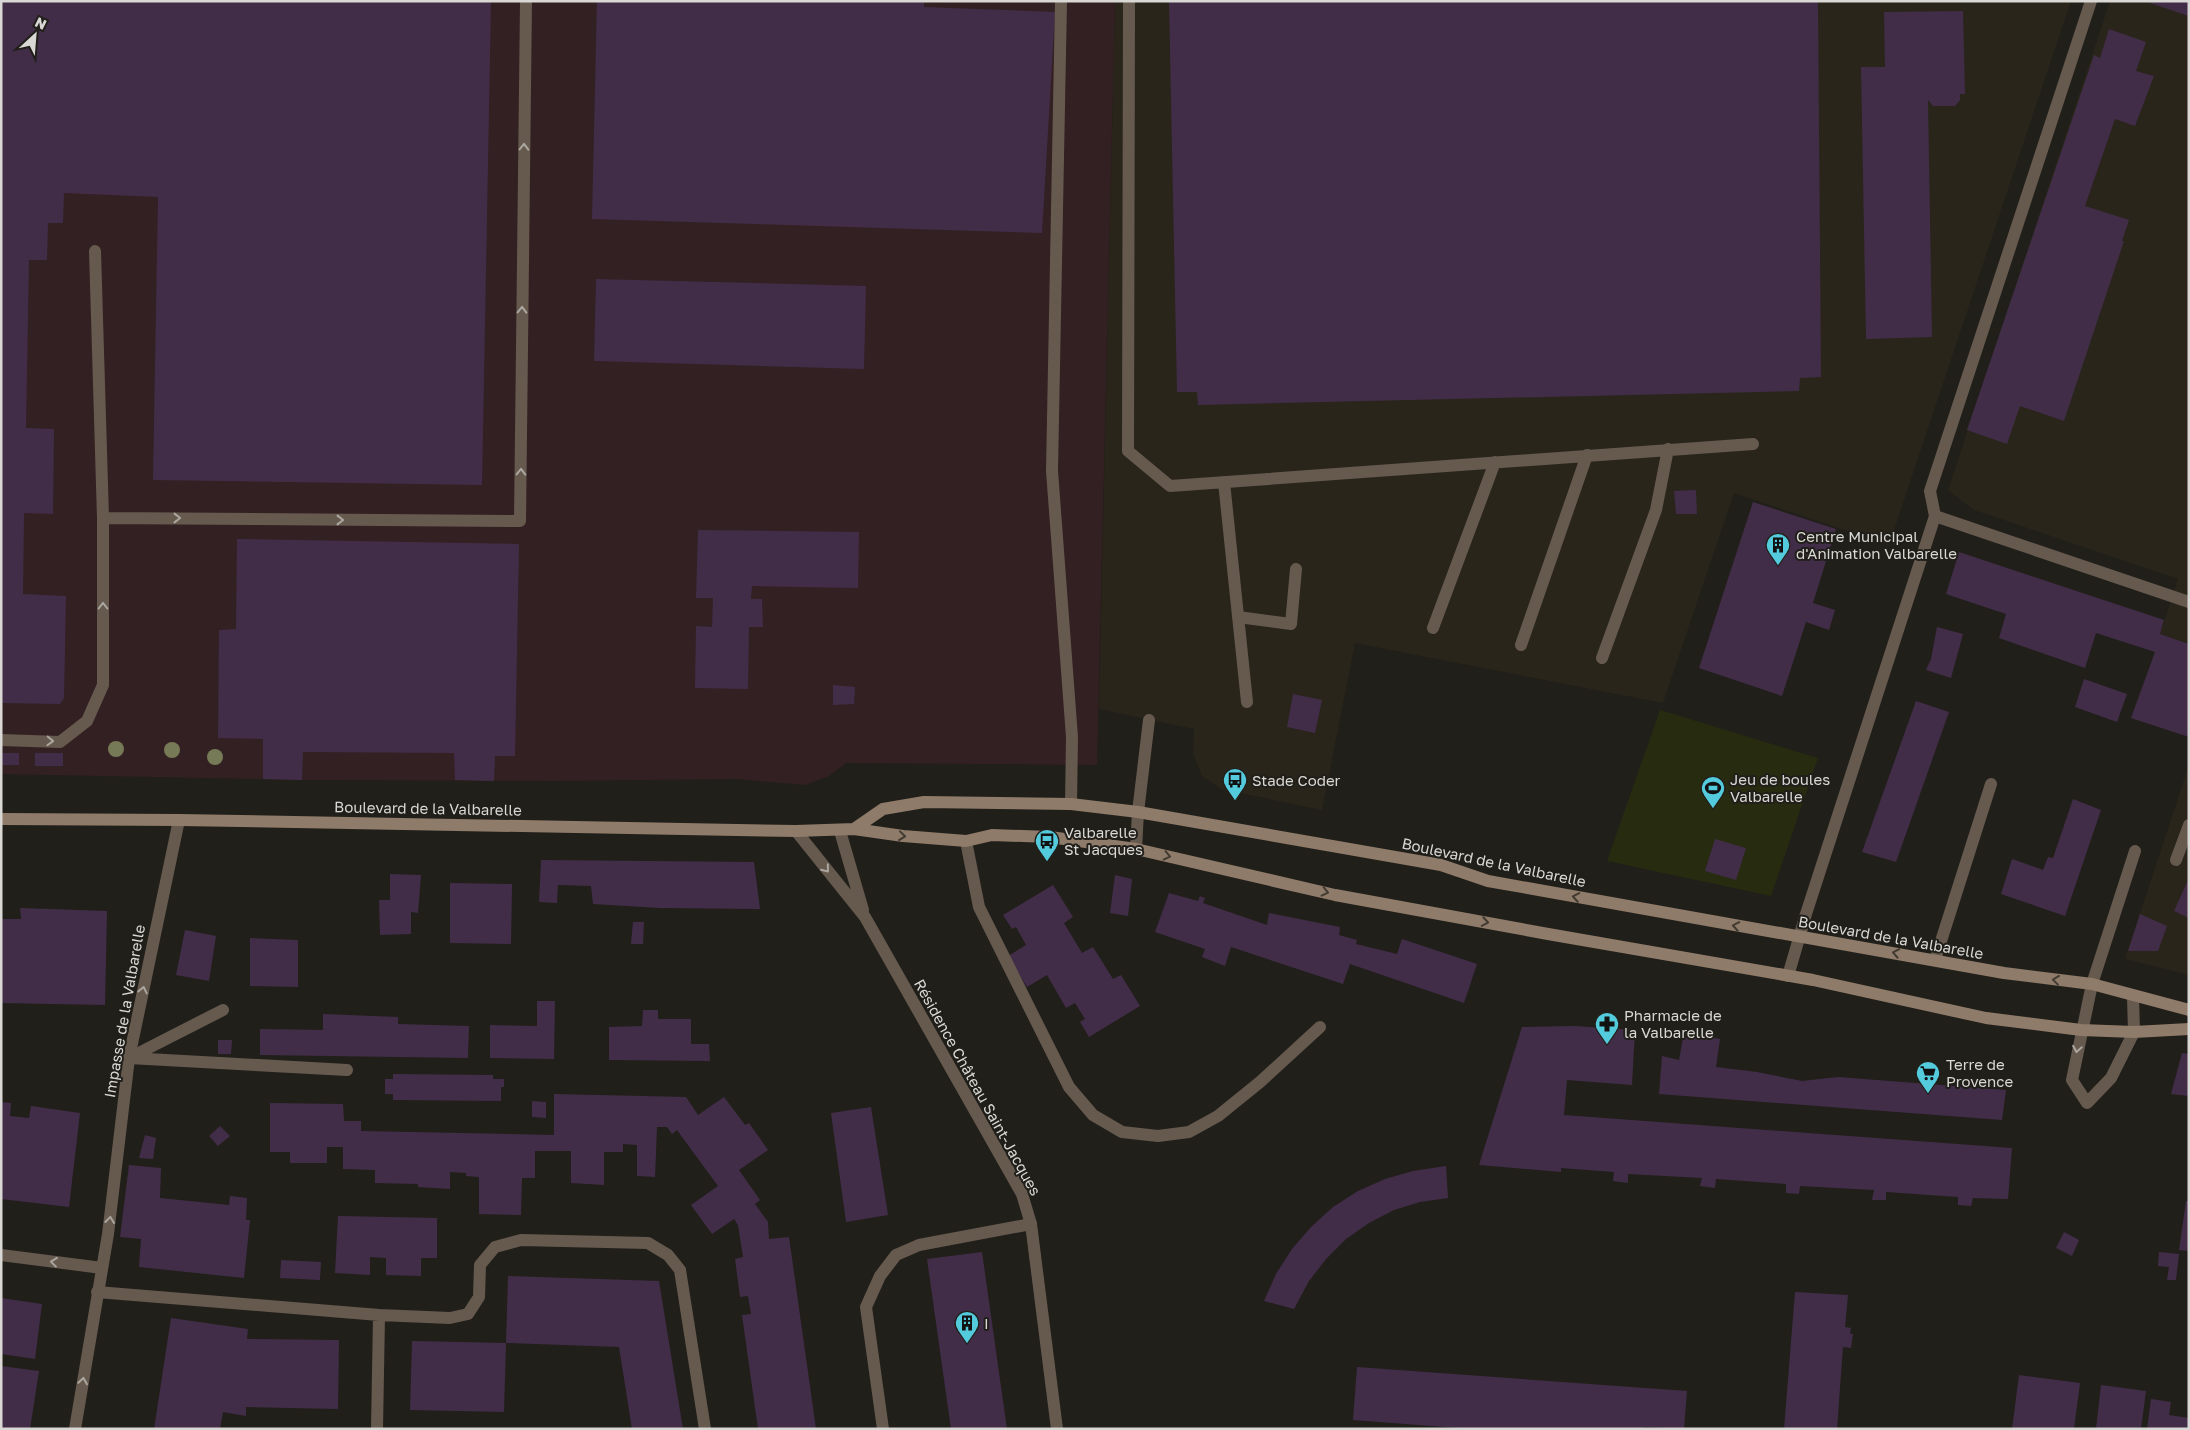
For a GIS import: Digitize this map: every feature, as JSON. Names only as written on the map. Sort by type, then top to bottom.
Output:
[{"type":"street","points":[[103,518],[520,521],[526,1]]},
{"type":"street","points":[[1061,1],[1052,471],[1072,737],[1072,804]]},
{"type":"street","points":[[1129,1],[1128,451],[1170,486],[1753,444]]},
{"type":"street","points":[[1788,976],[1798,937],[1935,516],[1930,492],[2092,1]]},
{"type":"street","points":[[1,740],[60,742],[87,721],[102,685],[103,518],[95,251]]},
{"type":"street","points":[[1602,658],[1656,510],[1668,450]]},
{"type":"street","points":[[1521,645],[1587,455]]},
{"type":"street","points":[[1433,628],[1495,462]]},
{"type":"street","points":[[1224,482],[1247,702]]},
{"type":"street","points":[[1935,516],[2189,602]]},
{"type":"street","points":[[1238,617],[1291,624],[1296,569]]},
{"type":"street","points":[[1136,849],[1148,720]]},
{"type":"street","points":[[1935,960],[1991,784]]},
{"type":"street","name":"Boulevard de la Valbarelle","points":[[854,829],[883,808],[924,802],[1072,804],[1138,812],[1441,865],[1488,881],[1798,937],[2004,973],[2092,984],[2189,1010]]},
{"type":"street","name":"Boulevard de la Valbarelle","points":[[1,819],[179,820],[796,832],[854,829],[903,836],[966,841],[992,835],[1050,837],[1136,849],[1345,897],[1788,976],[1986,1018],[2081,1030],[2134,1032],[2189,1029]]},
{"type":"street","name":"Impasse de la Valbarelle","points":[[75,1429],[108,1234],[129,1058],[179,820]]},
{"type":"street","points":[[2176,860],[2189,825]]},
{"type":"street","name":"Résidence Château Saint-Jacques","points":[[840,831],[865,917]]},
{"type":"street","name":"Résidence Château Saint-Jacques","points":[[796,832],[865,917],[1022,1194],[1031,1224],[1057,1429]]},
{"type":"street","points":[[966,841],[979,907],[1069,1088],[1093,1115],[1122,1132],[1158,1136],[1189,1132],[1218,1116],[1260,1082],[1320,1027]]},
{"type":"street","points":[[2133,996],[2134,1032],[2111,1078],[2087,1103],[2072,1080],[2081,1030],[2092,984],[2135,851]]},
{"type":"street","points":[[129,1058],[222,1010]]},
{"type":"street","points":[[129,1058],[347,1070]]},
{"type":"street","points":[[883,1429],[866,1307],[880,1276],[896,1255],[919,1245],[1031,1224]]},
{"type":"street","points":[[97,1292],[450,1318],[468,1314],[479,1297],[480,1265],[495,1247],[521,1240],[648,1243],[668,1255],[680,1270],[705,1429]]},
{"type":"street","points":[[1,1255],[102,1268]]},
{"type":"street","points":[[377,1429],[379,1314]]},
{"type":"shaded area","points":[[1,1],[1115,1],[1097,765],[846,763],[829,776],[805,785],[737,779],[554,781],[302,780],[1,774]]},
{"type":"shaded area","points":[[1115,1],[2071,1],[1889,545],[1734,493],[1663,703],[1355,643],[1322,810],[1221,789],[1202,776],[1193,754],[1194,729],[1099,709]]},
{"type":"shaded area","points":[[2110,1],[2189,1],[2189,644],[2160,634],[2178,579],[1974,510],[1948,490]]},
{"type":"shaded area","points":[[2189,765],[2189,975],[2125,959]]},
{"type":"green space","name":"Jeu de boules Valbarelle","points":[[1660,710],[1818,758],[1771,896],[1607,861]]},
{"type":"building","points":[[1,1],[491,1],[482,485],[153,480],[158,197],[64,193],[63,223],[48,223],[47,260],[29,260],[26,428],[54,429],[53,514],[24,513],[23,594],[66,596],[64,698],[60,704],[1,703]]},
{"type":"building","points":[[597,1],[924,1],[924,7],[1055,12],[1042,233],[592,219]]},
{"type":"building","points":[[1169,1],[1818,1],[1821,377],[1800,378],[1799,391],[1198,405],[1197,392],[1177,392]]},
{"type":"building","points":[[2151,1],[2189,1],[2189,16],[2150,3]]},
{"type":"building","points":[[1963,11],[1965,94],[1960,94],[1960,100],[1955,106],[1933,106],[1928,100],[1932,337],[1866,339],[1861,67],[1885,67],[1884,12]]},
{"type":"building","points":[[2109,29],[2146,42],[2136,71],[2154,76],[2135,126],[2115,119],[2085,206],[2129,220],[2122,241],[2124,241],[2064,421],[2020,406],[2007,444],[1967,430],[2094,55],[2100,58]]},
{"type":"building","points":[[596,279],[866,286],[864,369],[594,361]]},
{"type":"building","points":[[1696,490],[1697,514],[1676,514],[1674,491]]},
{"type":"building","name":"Centre Municipal d'Animation Valbarelle","points":[[1753,502],[1836,529],[1813,603],[1835,610],[1829,630],[1806,622],[1782,696],[1699,668]]},
{"type":"building","points":[[698,530],[859,532],[858,588],[752,586],[751,599],[762,599],[763,627],[749,627],[748,689],[695,688],[696,626],[712,627],[713,598],[696,598]]},
{"type":"building","points":[[237,539],[519,544],[515,756],[495,756],[494,781],[455,780],[454,753],[303,752],[302,780],[263,779],[263,739],[218,738],[219,630],[236,629]]},
{"type":"building","points":[[1959,552],[2164,620],[2160,634],[2189,644],[2189,737],[2131,718],[2155,652],[2096,633],[2085,668],[1999,638],[2006,614],[1946,594]]},
{"type":"building","points":[[1937,627],[1963,634],[1951,678],[1926,670],[1931,659]]},
{"type":"building","points":[[2084,679],[2127,694],[2117,722],[2075,707]]},
{"type":"building","points":[[833,685],[855,687],[854,704],[833,705]]},
{"type":"building","points":[[1293,694],[1322,700],[1315,733],[1287,727]]},
{"type":"building","points":[[1916,701],[1949,712],[1896,862],[1862,852]]},
{"type":"building","points":[[1,753],[19,753],[19,765],[1,765]]},
{"type":"building","points":[[35,753],[63,753],[63,766],[35,766]]},
{"type":"building","points":[[2073,799],[2101,810],[2065,916],[2001,894],[2012,859],[2043,870],[2048,857],[2053,858]]},
{"type":"building","points":[[1715,839],[1746,848],[1736,880],[1705,871]]},
{"type":"building","points":[[541,860],[754,862],[760,909],[660,908],[593,904],[591,886],[558,885],[557,903],[539,902]]},
{"type":"building","points":[[390,874],[421,875],[418,913],[411,912],[411,934],[380,935],[379,900],[390,900]]},
{"type":"building","points":[[1115,875],[1132,879],[1128,916],[1110,913]]},
{"type":"building","points":[[2189,878],[2189,918],[2174,911]]},
{"type":"building","points":[[450,883],[512,884],[511,944],[450,943]]},
{"type":"building","points":[[1053,885],[1073,917],[1064,923],[1082,953],[1093,947],[1113,979],[1121,975],[1140,1006],[1089,1037],[1080,1022],[1085,1019],[1075,1003],[1066,1008],[1047,975],[1027,987],[1008,956],[1026,945],[1016,927],[1012,929],[1003,915]]},
{"type":"building","points":[[1169,893],[1198,901],[1200,896],[1205,898],[1203,903],[1267,925],[1269,913],[1340,927],[1339,935],[1357,940],[1356,944],[1397,954],[1402,939],[1477,964],[1464,1003],[1350,964],[1343,984],[1231,947],[1225,966],[1202,957],[1205,949],[1155,932]]},
{"type":"building","points":[[20,908],[107,911],[105,1005],[1,1003],[1,919],[21,919]]},
{"type":"building","points":[[2140,914],[2167,926],[2158,951],[2128,951]]},
{"type":"building","points":[[633,922],[644,922],[643,944],[631,944]]},
{"type":"building","points":[[185,930],[216,936],[209,981],[176,975]]},
{"type":"building","points":[[250,938],[298,940],[298,987],[250,986]]},
{"type":"building","points":[[537,1001],[555,1001],[554,1059],[490,1058],[490,1025],[537,1026]]},
{"type":"building","points":[[643,1010],[658,1010],[658,1019],[691,1019],[691,1044],[709,1044],[710,1061],[609,1060],[609,1027],[642,1026]]},
{"type":"building","points":[[323,1014],[398,1017],[398,1024],[469,1026],[468,1058],[260,1055],[260,1029],[323,1030]]},
{"type":"building","points":[[1575,1026],[1635,1030],[1632,1085],[1567,1080],[1564,1115],[2012,1148],[2008,1199],[1973,1198],[1971,1206],[1958,1205],[1958,1197],[1886,1192],[1886,1200],[1872,1200],[1874,1190],[1800,1186],[1799,1194],[1786,1193],[1786,1184],[1716,1179],[1715,1188],[1700,1186],[1702,1178],[1628,1174],[1628,1183],[1613,1181],[1614,1172],[1561,1168],[1561,1172],[1479,1165],[1522,1027]]},
{"type":"building","points":[[1684,1032],[1720,1039],[1716,1067],[1757,1072],[1802,1081],[1838,1077],[2006,1090],[2002,1120],[1659,1094],[1662,1056],[1679,1060]]},
{"type":"building","points":[[218,1040],[232,1040],[231,1054],[218,1054]]},
{"type":"building","points":[[2182,1053],[2189,1054],[2189,1096],[2171,1094]]},
{"type":"building","points":[[393,1074],[493,1075],[493,1079],[504,1079],[504,1087],[501,1087],[501,1101],[393,1100],[393,1094],[385,1094],[385,1079],[393,1079]]},
{"type":"building","points":[[554,1094],[686,1097],[698,1115],[724,1097],[745,1125],[749,1123],[768,1150],[739,1170],[760,1200],[755,1204],[768,1222],[769,1239],[789,1237],[816,1429],[758,1429],[742,1315],[751,1314],[748,1296],[740,1297],[735,1259],[743,1257],[738,1225],[734,1219],[712,1234],[691,1205],[718,1186],[677,1130],[672,1134],[667,1127],[657,1127],[655,1177],[637,1176],[637,1145],[623,1144],[623,1152],[604,1152],[604,1185],[571,1183],[571,1151],[535,1151],[535,1178],[522,1178],[521,1215],[479,1214],[479,1177],[466,1176],[466,1173],[450,1172],[450,1189],[418,1187],[418,1184],[375,1183],[375,1170],[343,1169],[343,1147],[327,1147],[327,1163],[290,1163],[290,1152],[270,1152],[270,1103],[343,1104],[344,1121],[361,1121],[361,1131],[554,1135]]},
{"type":"building","points":[[532,1101],[546,1102],[546,1118],[532,1117]]},
{"type":"building","points":[[1,1102],[11,1103],[10,1116],[29,1118],[31,1106],[80,1113],[69,1207],[1,1199]]},
{"type":"building","points":[[871,1107],[888,1215],[846,1222],[831,1113]]},
{"type":"building","points":[[220,1126],[230,1136],[218,1146],[209,1136]]},
{"type":"building","points":[[145,1135],[156,1138],[153,1159],[139,1158]]},
{"type":"building","points":[[129,1165],[161,1168],[160,1198],[229,1205],[230,1196],[247,1198],[246,1220],[250,1220],[244,1278],[139,1267],[141,1239],[120,1237]]},
{"type":"building","points":[[1446,1166],[1448,1198],[1420,1202],[1394,1210],[1369,1223],[1346,1239],[1326,1259],[1309,1281],[1294,1309],[1264,1301],[1276,1274],[1292,1249],[1311,1227],[1333,1207],[1358,1191],[1385,1179],[1413,1171]]},
{"type":"building","points":[[2186,1201],[2189,1201],[2189,1251],[2179,1250]]},
{"type":"building","points":[[338,1216],[437,1218],[437,1258],[421,1258],[421,1276],[386,1275],[386,1258],[370,1257],[370,1275],[335,1273]]},
{"type":"building","points":[[2064,1232],[2079,1240],[2072,1256],[2056,1248]]},
{"type":"building","name":"I","points":[[982,1252],[1007,1429],[951,1429],[927,1259]]},
{"type":"building","points":[[2159,1252],[2179,1254],[2176,1280],[2167,1280],[2169,1267],[2158,1266]]},
{"type":"building","points":[[281,1260],[321,1262],[320,1280],[280,1278]]},
{"type":"building","points":[[508,1276],[659,1281],[683,1429],[632,1429],[619,1347],[506,1343]]},
{"type":"building","points":[[1795,1292],[1848,1295],[1845,1327],[1851,1328],[1850,1334],[1853,1334],[1851,1348],[1843,1347],[1837,1429],[1784,1429]]},
{"type":"building","points":[[1,1298],[42,1304],[35,1359],[1,1354]]},
{"type":"building","points":[[171,1318],[248,1329],[247,1339],[339,1340],[338,1409],[246,1407],[246,1416],[223,1412],[220,1429],[154,1429]]},
{"type":"building","points":[[412,1341],[506,1343],[504,1412],[410,1410]]},
{"type":"building","points":[[1,1366],[39,1371],[30,1429],[1,1429]]},
{"type":"building","points":[[1357,1367],[1687,1391],[1684,1429],[1644,1427],[1644,1429],[1471,1429],[1353,1420]]},
{"type":"building","points":[[2019,1375],[2080,1383],[2074,1429],[2012,1429]]},
{"type":"building","points":[[2101,1385],[2146,1391],[2141,1429],[2096,1429]]},
{"type":"building","points":[[2151,1399],[2171,1402],[2169,1415],[2189,1418],[2189,1429],[2147,1429]]},
{"type":"place","name":"Centre Municipal d'Animation Valbarelle","points":[[1778,566]]},
{"type":"place","name":"Stade Coder","points":[[1235,801]]},
{"type":"place","name":"Jeu de boules Valbarelle","points":[[1713,809]]},
{"type":"place","name":"Valbarelle St Jacques","points":[[1047,862]]},
{"type":"place","name":"Pharmacie de la Valbarelle","points":[[1607,1045]]},
{"type":"place","name":"Terre de Provence","points":[[1928,1094]]},
{"type":"place","name":"I","points":[[967,1344]]}]
